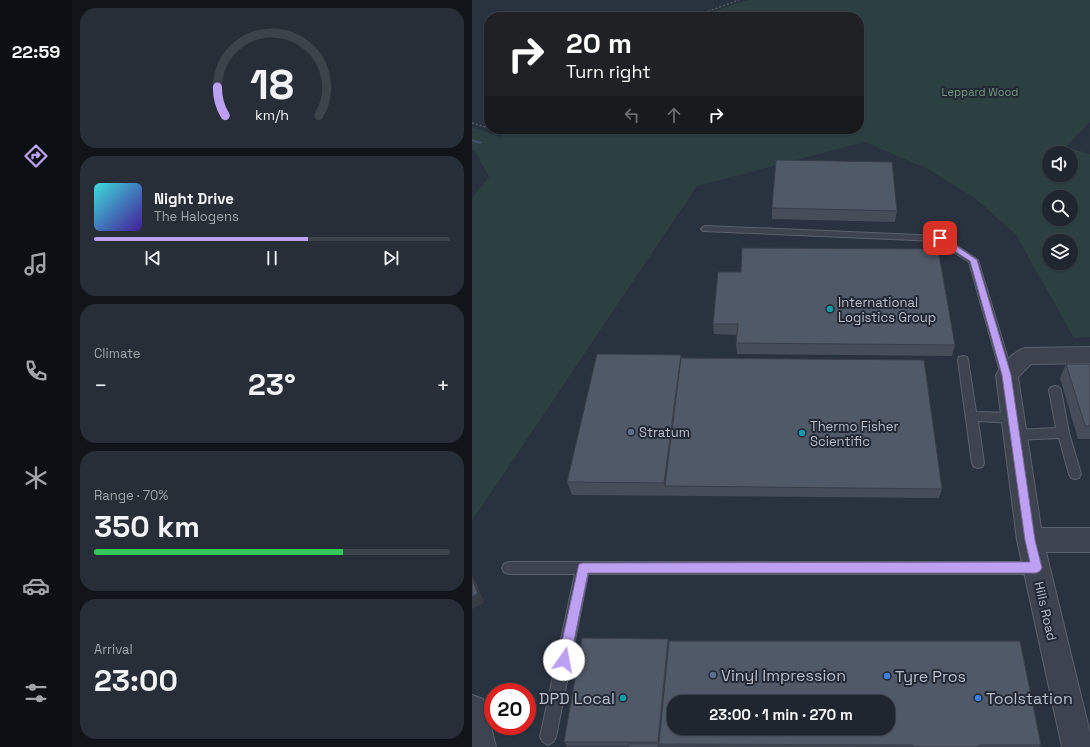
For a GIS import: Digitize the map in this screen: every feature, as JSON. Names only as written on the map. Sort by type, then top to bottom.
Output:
[{"type":"street","points":[[1007,375],[1025,356],[1090,355]]},
{"type":"street","name":"Hills Road","points":[[1007,375],[1030,540],[1078,747]]},
{"type":"street","points":[[1030,540],[1090,540]]},
{"type":"street","points":[[472,710],[480,747]]},
{"type":"lane","points":[[706,229],[940,238],[973,260],[1007,375]]},
{"type":"lane","points":[[963,360],[978,463]]},
{"type":"lane","points":[[1055,390],[1063,433],[1075,474]]},
{"type":"lane","points":[[971,416],[1014,426],[1063,433]]},
{"type":"lane","points":[[509,568],[1036,568]]},
{"type":"lane","points":[[548,737],[583,568]]},
{"type":"path","points":[[707,12],[739,0]]},
{"type":"path","points":[[472,123],[484,127]]},
{"type":"green space","name":"Leppard Wood","points":[[748,0],[1090,0],[1090,122],[1067,146],[1042,146],[1042,182],[1078,182],[1078,150],[1090,154],[1090,337],[1074,338],[1016,235],[976,199],[928,169],[865,142],[697,186],[472,521],[472,198],[489,177],[474,150],[472,151],[472,127],[484,131],[484,134],[492,134],[500,137],[505,134],[864,134],[864,12],[713,12]]},
{"type":"building","points":[[776,160],[892,162],[897,211],[772,208]]},
{"type":"building","name":"International Logistics Group","points":[[742,248],[938,249],[955,345],[736,343],[738,324],[713,324],[718,272],[741,272]]},
{"type":"building","name":"Stratum","points":[[597,354],[681,355],[664,483],[567,482]]},
{"type":"building","name":"Thermo Fisher Scientific","points":[[681,358],[924,360],[942,489],[665,486]]},
{"type":"building","points":[[1066,364],[1090,364],[1090,426],[1085,426]]},
{"type":"building","points":[[472,578],[478,594],[472,597]]},
{"type":"building","name":"DPD Local","points":[[582,638],[668,639],[658,742],[564,742]]},
{"type":"building","points":[[669,641],[1020,641],[1041,745],[913,747],[913,745],[659,744]]},
{"type":"building","points":[[629,744],[659,744],[658,747],[628,747]]},
{"type":"building","points":[[628,746],[628,747],[566,747]]},
{"type":"building","points":[[659,746],[912,747],[659,747]]},
{"type":"waterway","points":[[472,140],[480,143]]},
{"type":"place","name":"International Logistics Group","points":[[830,309]]},
{"type":"place","name":"Stratum","points":[[631,432]]},
{"type":"place","name":"Thermo Fisher Scientific","points":[[802,433]]},
{"type":"place","name":"Vinyl Impression","points":[[713,675]]},
{"type":"place","name":"Tyre Pros","points":[[887,676]]},
{"type":"place","name":"DPD Local","points":[[623,698]]},
{"type":"place","name":"Toolstation","points":[[978,698]]},
{"type":"route","points":[[564,660],[583,568],[1036,568],[1030,540],[1007,375],[973,260],[940,238]]}]
